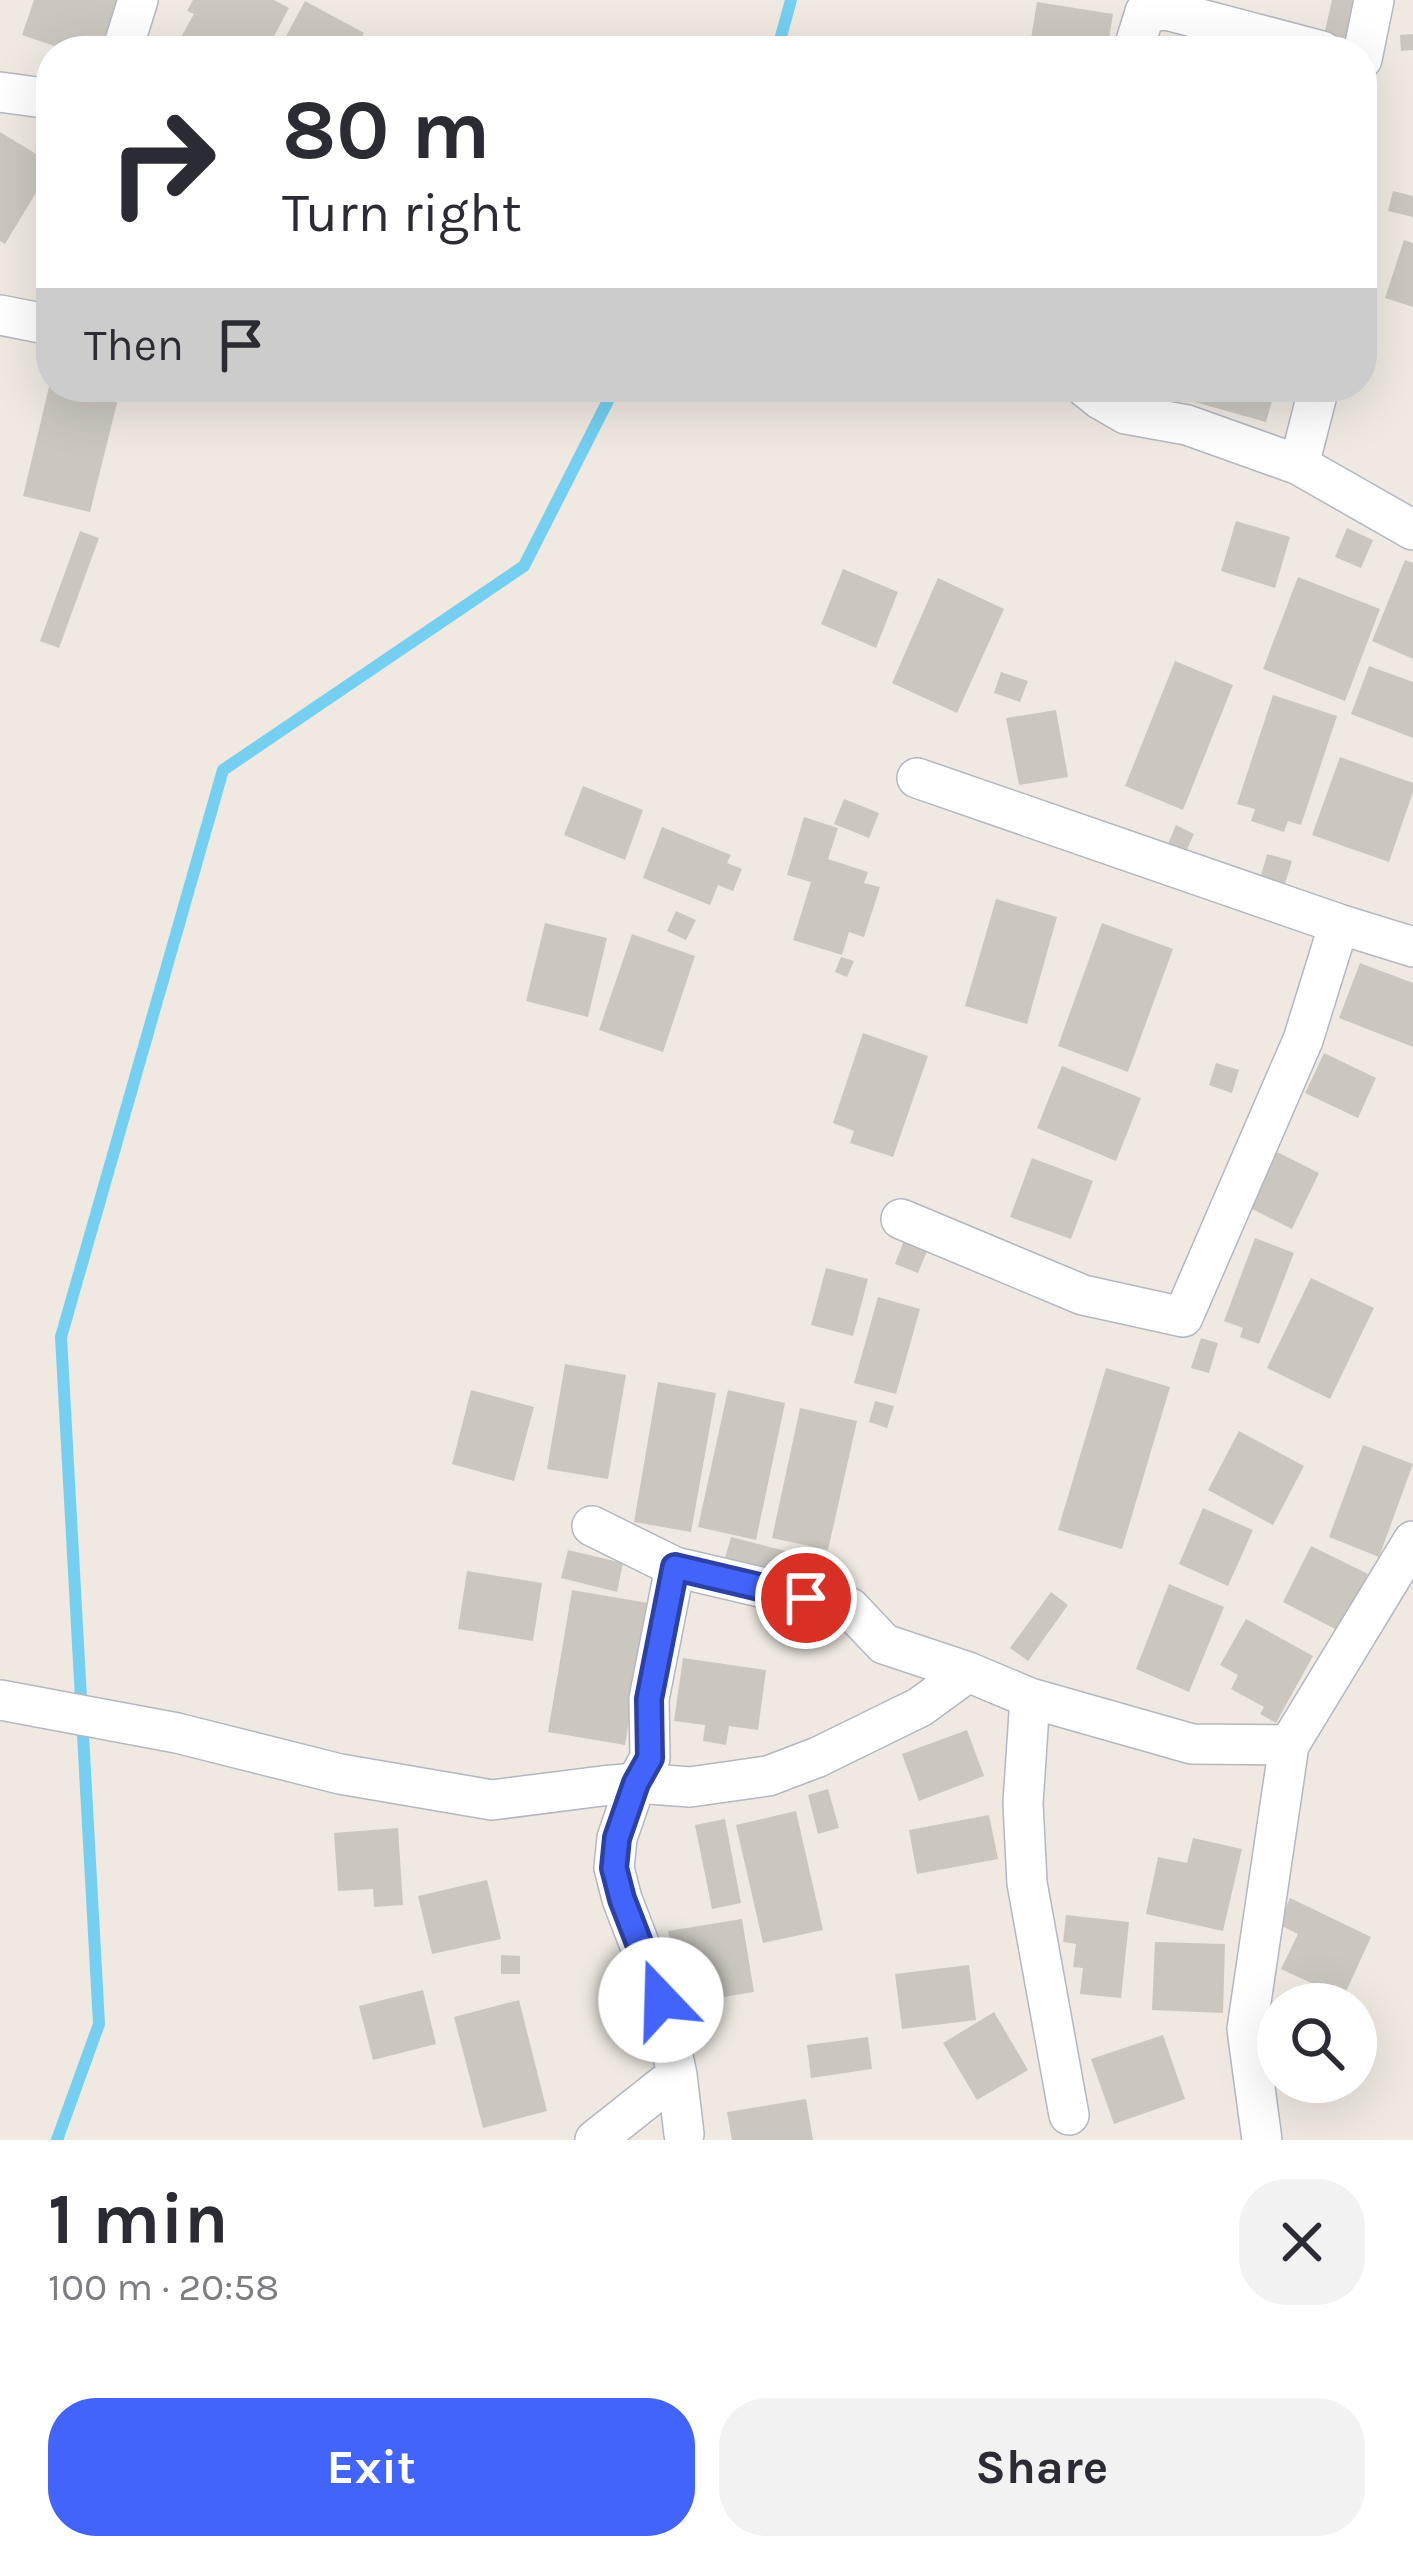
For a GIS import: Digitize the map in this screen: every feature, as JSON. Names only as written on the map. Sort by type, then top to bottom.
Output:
[{"type":"street","points":[[127,36],[138,0]]},
{"type":"street","points":[[1367,36],[1374,0]]},
{"type":"street","points":[[1138,36],[1145,12],[1166,10],[1265,36]]},
{"type":"street","points":[[0,92],[36,97]]},
{"type":"street","points":[[0,315],[36,322]]},
{"type":"street","points":[[1104,402],[1126,414],[1187,425],[1300,465],[1413,530]]},
{"type":"street","points":[[1300,465],[1315,402]]},
{"type":"street","points":[[917,778],[1413,947]]},
{"type":"street","points":[[901,1219],[1083,1295],[1183,1317],[1303,1040],[1339,924]]},
{"type":"street","points":[[592,1526],[675,1567],[850,1608],[884,1644],[1030,1698],[1192,1744],[1288,1745]]},
{"type":"street","points":[[1262,2140],[1247,2029],[1288,1745],[1413,1541]]},
{"type":"street","points":[[675,1567],[649,1699],[650,1758],[617,1838],[614,1868],[661,2000],[684,2134]]},
{"type":"street","points":[[0,1700],[177,1733],[340,1774],[492,1800],[636,1783],[690,1787],[768,1776],[920,1707],[968,1672]]},
{"type":"street","points":[[1030,1698],[1023,1803],[1027,1883],[1069,2115]]},
{"type":"street","points":[[595,2140],[677,2075]]},
{"type":"building","points":[[34,0],[117,0],[105,36],[36,36],[36,40],[22,35]]},
{"type":"building","points":[[193,0],[274,0],[289,8],[274,36],[182,36],[194,14],[187,11]]},
{"type":"building","points":[[1332,0],[1360,0],[1351,36],[1324,35]]},
{"type":"building","points":[[305,1],[364,33],[362,36],[286,36]]},
{"type":"building","points":[[1037,2],[1113,14],[1109,36],[1031,36]]},
{"type":"building","points":[[1413,34],[1413,50],[1401,51],[1400,35]]},
{"type":"building","points":[[0,132],[36,154],[36,193],[5,244],[0,241]]},
{"type":"building","points":[[1393,191],[1413,196],[1413,217],[1388,211]]},
{"type":"building","points":[[1404,240],[1413,243],[1413,307],[1385,298]]},
{"type":"building","points":[[45,402],[117,402],[90,512],[23,496]]},
{"type":"building","points":[[1195,402],[1272,402],[1266,422]]},
{"type":"building","points":[[1236,521],[1290,537],[1275,588],[1221,571]]},
{"type":"building","points":[[1347,528],[1373,540],[1361,568],[1335,557]]},
{"type":"building","points":[[80,531],[99,538],[59,648],[40,641]]},
{"type":"building","points":[[1405,560],[1413,563],[1413,659],[1372,641]]},
{"type":"building","points":[[843,569],[898,592],[876,648],[821,624]]},
{"type":"building","points":[[1298,577],[1380,609],[1345,701],[1263,669]]},
{"type":"building","points":[[938,578],[1004,609],[957,713],[892,683]]},
{"type":"building","points":[[1175,661],[1233,685],[1183,810],[1125,786]]},
{"type":"building","points":[[1369,666],[1413,682],[1413,738],[1351,714]]},
{"type":"building","points":[[1001,672],[1028,681],[1020,702],[994,693]]},
{"type":"building","points":[[1273,695],[1337,716],[1301,825],[1288,821],[1284,832],[1251,821],[1255,809],[1237,804]]},
{"type":"building","points":[[1056,710],[1068,777],[1019,785],[1006,718]]},
{"type":"building","points":[[1340,757],[1413,783],[1389,862],[1312,835]]},
{"type":"building","points":[[583,786],[643,810],[625,860],[564,835]]},
{"type":"building","points":[[844,799],[879,813],[869,838],[834,824]]},
{"type":"building","points":[[804,817],[838,828],[828,859],[868,872],[864,883],[880,887],[864,937],[849,932],[842,955],[793,940],[811,882],[787,875]]},
{"type":"building","points":[[1176,825],[1194,834],[1183,858],[1165,851]]},
{"type":"building","points":[[662,827],[731,855],[727,863],[742,869],[733,891],[718,885],[710,905],[643,878]]},
{"type":"building","points":[[1267,854],[1292,861],[1283,890],[1259,882]]},
{"type":"building","points":[[996,899],[1057,917],[1027,1024],[965,1006]]},
{"type":"building","points":[[676,911],[696,920],[686,940],[667,931]]},
{"type":"building","points":[[545,923],[607,938],[588,1017],[526,1001]]},
{"type":"building","points":[[1102,923],[1173,949],[1128,1072],[1058,1046]]},
{"type":"building","points":[[632,934],[695,956],[663,1052],[599,1030]]},
{"type":"building","points":[[841,957],[854,961],[847,977],[835,972]]},
{"type":"building","points":[[1360,963],[1413,983],[1413,1047],[1339,1018]]},
{"type":"building","points":[[863,1033],[928,1056],[893,1157],[850,1143],[854,1131],[833,1123]]},
{"type":"building","points":[[1324,1053],[1376,1078],[1358,1118],[1305,1093]]},
{"type":"building","points":[[1216,1063],[1239,1070],[1232,1093],[1209,1085]]},
{"type":"building","points":[[1062,1066],[1141,1098],[1116,1161],[1037,1128]]},
{"type":"building","points":[[1273,1150],[1319,1173],[1292,1229],[1246,1206]]},
{"type":"building","points":[[1032,1158],[1093,1181],[1071,1239],[1010,1217]]},
{"type":"building","points":[[906,1235],[930,1244],[918,1273],[895,1264]]},
{"type":"building","points":[[1255,1238],[1294,1253],[1259,1344],[1240,1337],[1243,1328],[1224,1321]]},
{"type":"building","points":[[826,1268],[868,1279],[853,1336],[811,1325]]},
{"type":"building","points":[[1311,1278],[1374,1308],[1330,1399],[1267,1368]]},
{"type":"building","points":[[878,1297],[920,1309],[896,1394],[854,1383]]},
{"type":"building","points":[[1201,1338],[1218,1343],[1209,1373],[1191,1368]]},
{"type":"building","points":[[565,1364],[626,1375],[608,1479],[547,1469]]},
{"type":"building","points":[[1106,1368],[1170,1387],[1122,1549],[1058,1530]]},
{"type":"building","points":[[658,1382],[716,1393],[691,1532],[634,1522]]},
{"type":"building","points":[[471,1390],[534,1407],[514,1481],[452,1464]]},
{"type":"building","points":[[728,1390],[785,1403],[756,1540],[698,1527]]},
{"type":"building","points":[[875,1401],[894,1406],[887,1428],[869,1422]]},
{"type":"building","points":[[800,1408],[857,1421],[828,1550],[772,1538]]},
{"type":"building","points":[[1239,1431],[1304,1466],[1273,1525],[1208,1490]]},
{"type":"building","points":[[1363,1445],[1413,1464],[1379,1557],[1329,1537]]},
{"type":"building","points":[[1203,1508],[1253,1530],[1228,1586],[1179,1564]]},
{"type":"building","points":[[731,1537],[821,1560],[813,1592],[722,1569]]},
{"type":"building","points":[[1311,1546],[1368,1574],[1339,1631],[1283,1602]]},
{"type":"building","points":[[568,1550],[623,1563],[617,1592],[561,1578]]},
{"type":"building","points":[[467,1571],[542,1583],[533,1641],[458,1629]]},
{"type":"building","points":[[1169,1584],[1224,1607],[1189,1692],[1136,1669]]},
{"type":"building","points":[[572,1590],[648,1603],[625,1745],[548,1732]]},
{"type":"building","points":[[1051,1592],[1068,1605],[1028,1661],[1010,1648]]},
{"type":"building","points":[[1246,1619],[1313,1656],[1276,1723],[1260,1714],[1264,1707],[1231,1689],[1238,1675],[1220,1665]]},
{"type":"building","points":[[683,1658],[766,1670],[758,1730],[729,1726],[726,1745],[703,1741],[705,1725],[674,1721]]},
{"type":"building","points":[[967,1730],[984,1776],[919,1801],[902,1754]]},
{"type":"building","points":[[828,1789],[839,1828],[818,1834],[808,1795]]},
{"type":"building","points":[[796,1811],[823,1930],[763,1943],[736,1825]]},
{"type":"building","points":[[989,1815],[998,1859],[917,1874],[909,1830]]},
{"type":"building","points":[[725,1819],[741,1903],[712,1909],[695,1825]]},
{"type":"building","points":[[398,1828],[403,1905],[374,1907],[373,1889],[338,1891],[334,1833]]},
{"type":"building","points":[[1193,1838],[1242,1849],[1223,1931],[1146,1914],[1158,1857],[1187,1863]]},
{"type":"building","points":[[487,1880],[501,1939],[432,1954],[418,1896]]},
{"type":"building","points":[[1290,1898],[1371,1937],[1350,1983],[1311,1983],[1281,1969],[1298,1934],[1278,1924]]},
{"type":"building","points":[[1066,1915],[1129,1922],[1121,1998],[1080,1994],[1083,1968],[1073,1967],[1076,1944],[1063,1942]]},
{"type":"building","points":[[742,1919],[754,1992],[680,2004],[668,1931]]},
{"type":"building","points":[[1155,1942],[1225,1944],[1223,2013],[1152,2010]]},
{"type":"building","points":[[501,1955],[520,1956],[520,1974],[501,1974]]},
{"type":"building","points":[[969,1965],[976,2020],[902,2029],[895,1974]]},
{"type":"building","points":[[423,1990],[436,2044],[373,2060],[359,2006]]},
{"type":"building","points":[[519,2000],[547,2111],[483,2128],[454,2017]]},
{"type":"building","points":[[994,2012],[1028,2070],[977,2100],[943,2043]]},
{"type":"building","points":[[1163,2035],[1185,2099],[1114,2124],[1091,2059]]},
{"type":"building","points":[[868,2037],[872,2069],[811,2078],[807,2045]]},
{"type":"building","points":[[806,2099],[813,2140],[732,2140],[727,2112]]},
{"type":"waterway","points":[[781,36],[791,0]]},
{"type":"waterway","points":[[57,2140],[99,2024],[61,1337],[223,770],[524,566],[607,402]]},
{"type":"route","points":[[661,2000],[614,1868],[617,1838],[650,1758],[649,1699],[675,1567],[806,1598]]}]
